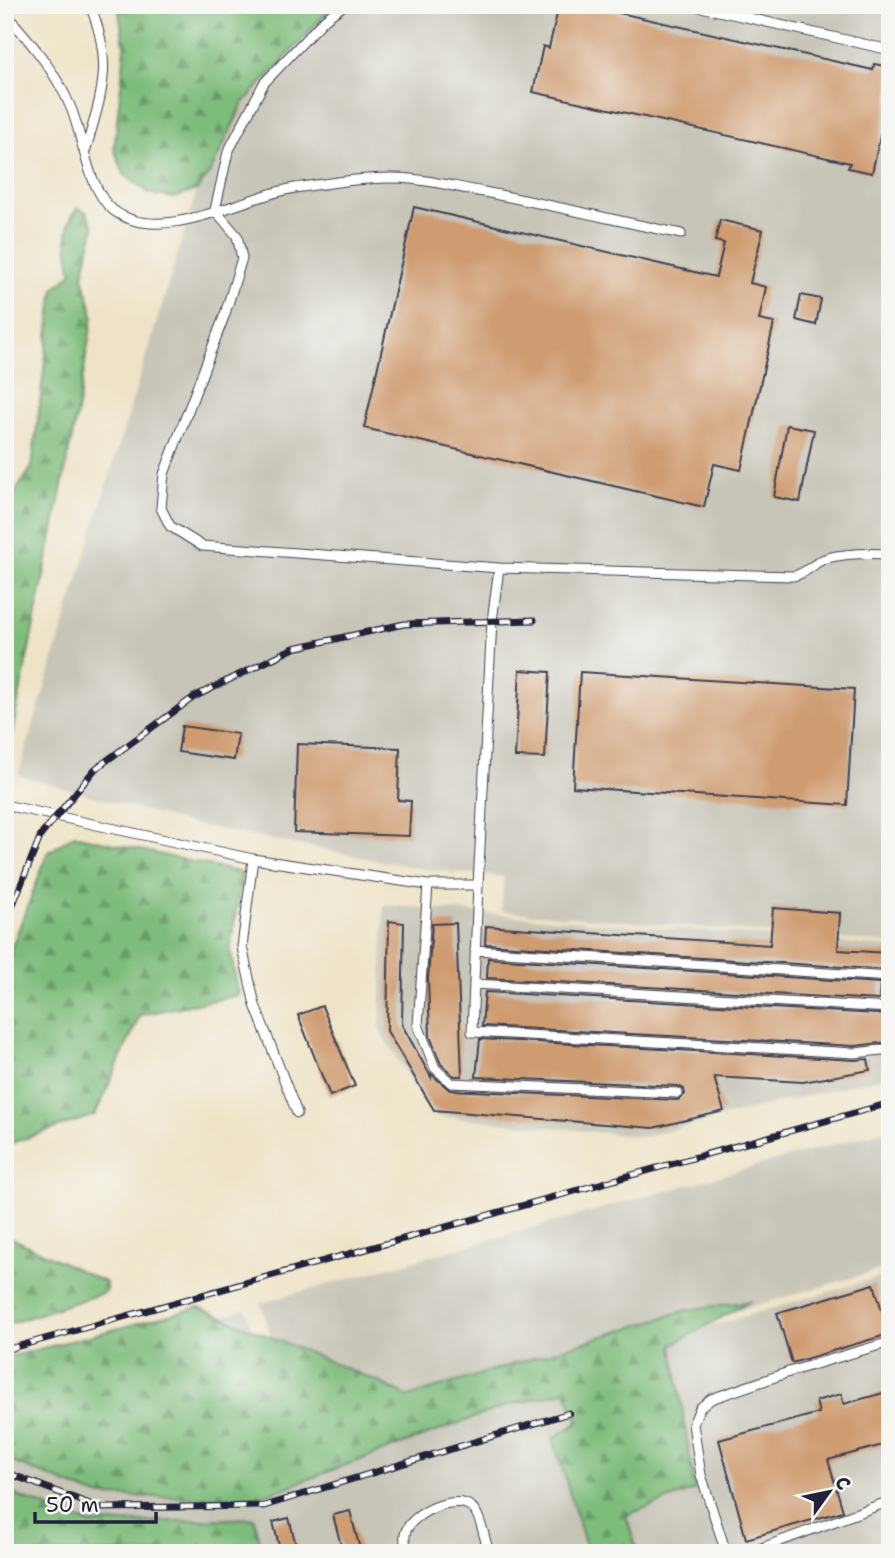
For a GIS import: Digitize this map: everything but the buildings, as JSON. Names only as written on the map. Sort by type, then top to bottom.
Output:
[{"type":"lane","points":[[85,152],[103,88],[105,68],[99,30],[90,5]]},
{"type":"lane","points":[[215,210],[228,152],[264,83],[325,19],[344,5]]},
{"type":"lane","points":[[692,5],[890,50]]},
{"type":"lane","points":[[5,13],[54,75],[71,108],[99,192],[111,208],[128,219],[145,224],[179,221],[292,188],[410,178],[681,234]]},
{"type":"lane","points":[[215,210],[237,236],[242,258],[225,314],[164,474],[161,509],[170,526],[202,546],[499,568],[793,576],[799,576],[825,558],[869,553],[890,554]]},
{"type":"lane","points":[[499,568],[492,621],[472,1032],[855,1054],[890,1049]]},
{"type":"lane","points":[[5,805],[253,859],[428,885],[478,885]]},
{"type":"lane","points":[[253,859],[242,947],[255,1005],[297,1114]]},
{"type":"lane","points":[[428,885],[418,1025],[435,1068],[451,1083],[678,1093]]},
{"type":"lane","points":[[475,950],[890,977]]},
{"type":"lane","points":[[474,984],[890,1007]]},
{"type":"lane","points":[[736,1553],[724,1546],[701,1475],[693,1424],[700,1408],[711,1399],[792,1371],[890,1342]]},
{"type":"lane","points":[[748,1553],[890,1501]]},
{"type":"lane","points":[[408,1553],[404,1534],[410,1523],[429,1508],[451,1502],[469,1505],[476,1511],[489,1553]]},
{"type":"shaded area","points":[[334,5],[890,5],[890,943],[501,911],[504,877],[417,868],[187,823],[18,775],[197,190],[211,171],[243,103]]},
{"type":"shaded area","points":[[384,905],[890,947],[890,1075],[642,1137],[433,1115],[380,1031]]},
{"type":"shaded area","points":[[890,1129],[890,1267],[298,1436],[261,1303]]},
{"type":"shaded area","points":[[890,1274],[890,1553],[5,1553],[5,1378],[246,1309],[288,1449]]},
{"type":"green space","points":[[118,5],[334,5],[243,103],[211,171],[197,190],[173,198],[149,193],[130,179],[124,174],[114,149],[125,50]]},
{"type":"green space","points":[[78,208],[87,212],[94,227],[83,276],[93,315],[77,412],[5,767],[5,507],[32,467],[54,289],[72,273],[68,231],[69,223]]},
{"type":"green space","points":[[74,835],[242,873],[230,950],[239,995],[140,1015],[95,1115],[5,1145],[5,965],[48,853]]},
{"type":"green space","points":[[5,1235],[106,1283],[106,1292],[5,1325]]},
{"type":"green space","points":[[751,1301],[672,1345],[695,1490],[626,1515],[638,1553],[588,1553],[553,1438],[579,1422],[566,1391],[503,1407],[257,1498],[98,1496],[5,1459],[5,1358],[199,1307],[381,1383],[408,1397],[687,1310]]},
{"type":"green space","points":[[5,1491],[90,1524],[254,1518],[263,1553],[5,1553]]},
{"type":"railway","points":[[5,924],[41,835],[95,769],[194,697],[294,648],[404,624],[534,620]]},
{"type":"railway","points":[[5,1350],[890,1103]]},
{"type":"railway","points":[[5,1472],[100,1508],[264,1506],[569,1413]]}]
